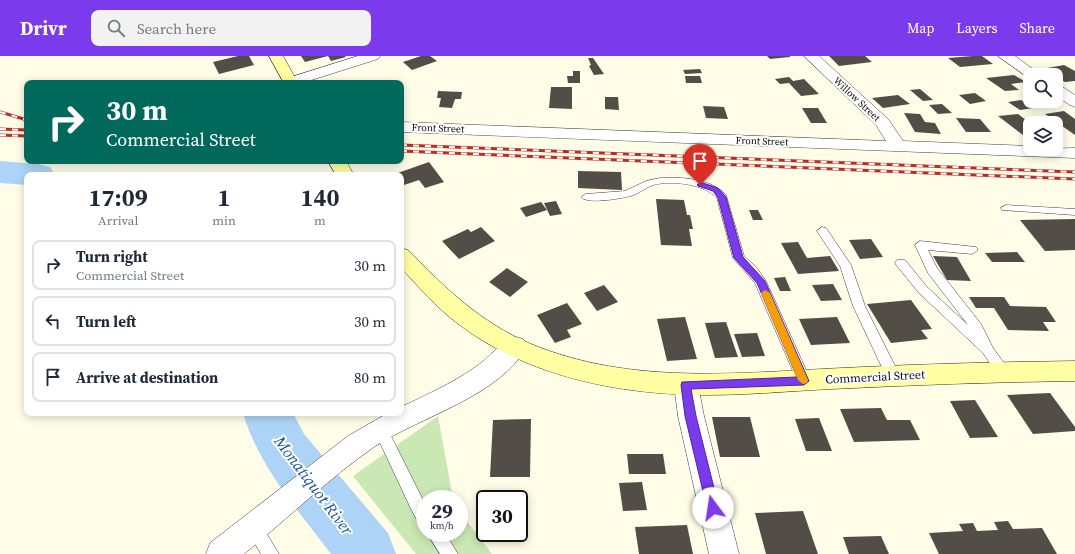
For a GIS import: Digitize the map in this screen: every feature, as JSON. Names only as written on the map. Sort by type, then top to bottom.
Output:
[{"type":"main road","points":[[276,56],[290,80]]},
{"type":"main road","name":"Commercial Street","points":[[404,258],[444,299],[483,330],[515,346],[559,364],[603,376],[647,383],[686,385],[804,381],[1003,371],[1075,371]]},
{"type":"street","points":[[297,80],[373,56]]},
{"type":"street","name":"Willow Street","points":[[811,56],[882,122],[898,146]]},
{"type":"street","points":[[1005,56],[1023,68]]},
{"type":"street","points":[[1063,94],[1075,102]]},
{"type":"street","name":"Front Street","points":[[404,127],[1075,154]]},
{"type":"street","points":[[221,554],[338,458],[381,430],[492,370],[515,346]]},
{"type":"street","points":[[686,385],[690,416],[724,554]]},
{"type":"lane","points":[[586,197],[614,196],[631,193],[655,181],[691,183],[715,189],[722,197],[739,258],[760,281],[804,381]]},
{"type":"lane","points":[[1006,208],[1075,212]]},
{"type":"lane","points":[[822,231],[845,265],[859,306],[893,376]]},
{"type":"lane","points":[[972,250],[920,245],[932,270],[977,327],[988,351]]},
{"type":"lane","points":[[901,263],[928,295],[988,351],[1003,371]]},
{"type":"lane","points":[[381,430],[416,504]]},
{"type":"lane","points":[[253,527],[271,554]]},
{"type":"lane","points":[[441,542],[450,554]]},
{"type":"green space","points":[[438,416],[451,490],[416,490],[416,542],[468,542],[468,523],[476,533],[476,542],[483,542],[492,554],[416,554],[353,476]]},
{"type":"building","points":[[238,56],[249,56],[254,65],[219,74],[213,62]]},
{"type":"building","points":[[301,56],[328,56],[305,62]]},
{"type":"building","points":[[328,56],[345,56],[346,57],[331,61]]},
{"type":"building","points":[[421,56],[430,56],[437,61],[412,70],[403,62]]},
{"type":"building","points":[[767,56],[790,56],[790,57],[770,59]]},
{"type":"building","points":[[829,56],[865,56],[872,62],[839,66]]},
{"type":"building","points":[[982,56],[993,64],[960,67],[948,58]]},
{"type":"building","points":[[588,58],[593,58],[604,74],[594,75],[589,66],[591,65]]},
{"type":"building","points":[[1064,65],[1075,71],[1075,81],[1063,81],[1063,68],[1048,68]]},
{"type":"building","points":[[700,69],[702,73],[685,74],[683,70]]},
{"type":"building","points":[[573,71],[580,71],[580,83],[568,83],[567,76],[573,76]]},
{"type":"building","points":[[1014,75],[1023,80],[1023,82],[1011,84],[1019,90],[1005,91],[986,78]]},
{"type":"building","points":[[685,76],[700,76],[702,83],[686,83]]},
{"type":"building","points":[[789,77],[793,81],[804,79],[819,94],[801,96],[789,83],[780,84],[775,79]]},
{"type":"building","points":[[551,87],[572,87],[572,109],[549,108]]},
{"type":"building","points":[[920,89],[933,100],[923,101],[910,90]]},
{"type":"building","points":[[438,91],[462,92],[461,99],[455,99],[452,108],[439,107],[441,98],[437,98]]},
{"type":"building","points":[[975,93],[986,101],[970,104],[959,95]]},
{"type":"building","points":[[898,95],[910,104],[883,108],[872,98]]},
{"type":"building","points":[[605,97],[618,97],[619,110],[605,109]]},
{"type":"building","points":[[1021,100],[1023,101],[1023,108],[1033,108],[1020,110],[1008,102]]},
{"type":"building","points":[[942,104],[952,113],[938,114],[929,105]]},
{"type":"building","points":[[703,106],[724,107],[728,119],[706,118]]},
{"type":"building","points":[[802,108],[818,108],[827,123],[811,123]]},
{"type":"building","points":[[1064,111],[1075,119],[1075,135],[1063,127],[1063,116],[1048,116],[1045,114]]},
{"type":"building","points":[[904,113],[920,114],[925,122],[935,123],[941,134],[915,132]]},
{"type":"building","points":[[1018,114],[1023,118],[1023,135],[998,116]]},
{"type":"building","points":[[956,118],[980,119],[991,132],[966,132]]},
{"type":"building","points":[[429,162],[444,182],[425,188],[419,180],[404,185],[404,172],[401,172]]},
{"type":"building","points":[[578,171],[621,172],[622,190],[578,188]]},
{"type":"building","points":[[656,199],[684,200],[687,215],[690,215],[693,229],[689,229],[692,246],[661,245]]},
{"type":"building","points":[[556,201],[562,214],[550,216],[544,203]]},
{"type":"building","points":[[541,202],[547,210],[526,217],[520,208]]},
{"type":"building","points":[[749,210],[758,210],[763,220],[753,220]]},
{"type":"building","points":[[1075,219],[1075,250],[1045,251],[1020,220]]},
{"type":"building","points":[[481,227],[495,241],[459,259],[442,241],[468,229],[471,232]]},
{"type":"building","points":[[871,239],[883,257],[860,259],[849,240]]},
{"type":"building","points":[[798,242],[807,258],[830,256],[839,271],[798,274],[781,243]]},
{"type":"building","points":[[1017,252],[1025,262],[992,262],[985,253]]},
{"type":"building","points":[[933,256],[957,257],[971,281],[947,280]]},
{"type":"building","points":[[507,268],[528,282],[510,297],[489,282]]},
{"type":"building","points":[[785,277],[791,291],[780,291],[774,278]]},
{"type":"building","points":[[833,284],[842,300],[821,301],[812,285]]},
{"type":"building","points":[[604,285],[618,302],[597,311],[584,293]]},
{"type":"building","points":[[969,297],[1004,297],[1010,306],[1046,307],[1056,322],[1043,322],[1049,331],[1008,330],[994,308],[976,308]]},
{"type":"building","points":[[911,300],[932,329],[921,330],[928,339],[891,343],[867,304]]},
{"type":"building","points":[[567,303],[582,324],[567,330],[571,337],[555,343],[537,315]]},
{"type":"building","points":[[685,317],[697,359],[667,361],[657,319]]},
{"type":"building","points":[[837,317],[850,343],[811,345],[799,319]]},
{"type":"building","points":[[726,322],[738,357],[715,358],[705,323]]},
{"type":"building","points":[[757,333],[765,356],[742,357],[734,334]]},
{"type":"building","points":[[1050,393],[1075,427],[1075,431],[1033,434],[1007,395]]},
{"type":"building","points":[[975,400],[998,437],[970,438],[950,401]]},
{"type":"building","points":[[881,408],[887,420],[910,420],[920,440],[854,442],[840,409]]},
{"type":"building","points":[[712,417],[750,417],[760,457],[720,457]]},
{"type":"building","points":[[819,418],[832,451],[806,451],[795,419]]},
{"type":"building","points":[[531,419],[530,477],[490,477],[493,420]]},
{"type":"building","points":[[627,454],[663,454],[666,474],[629,474]]},
{"type":"building","points":[[642,482],[647,510],[623,511],[619,483]]},
{"type":"building","points":[[803,511],[818,554],[766,554],[755,513]]},
{"type":"building","points":[[1008,521],[1013,529],[1042,528],[1057,554],[939,554],[929,533],[963,531],[959,524],[973,523],[977,531],[998,530],[994,522]]},
{"type":"building","points":[[687,525],[693,554],[639,554],[635,527]]},
{"type":"building","points":[[881,536],[889,554],[849,554],[843,537]]},
{"type":"waterway","name":"Monatiquot River","points":[[0,172],[24,174]]},
{"type":"waterway","name":"Monatiquot River","points":[[269,416],[274,431],[286,451],[367,554]]},
{"type":"railway","points":[[0,112],[24,119]]},
{"type":"railway","points":[[0,129],[24,130]]},
{"type":"railway","points":[[0,135],[24,136]]},
{"type":"railway","points":[[404,145],[1075,172]]},
{"type":"railway","points":[[404,151],[1075,179]]},
{"type":"slow traffic","points":[[765,293],[803,380]]},
{"type":"route","points":[[700,185],[708,186],[720,193],[736,252],[743,263],[752,270],[760,281],[804,381],[686,385],[690,416],[713,508]]}]
